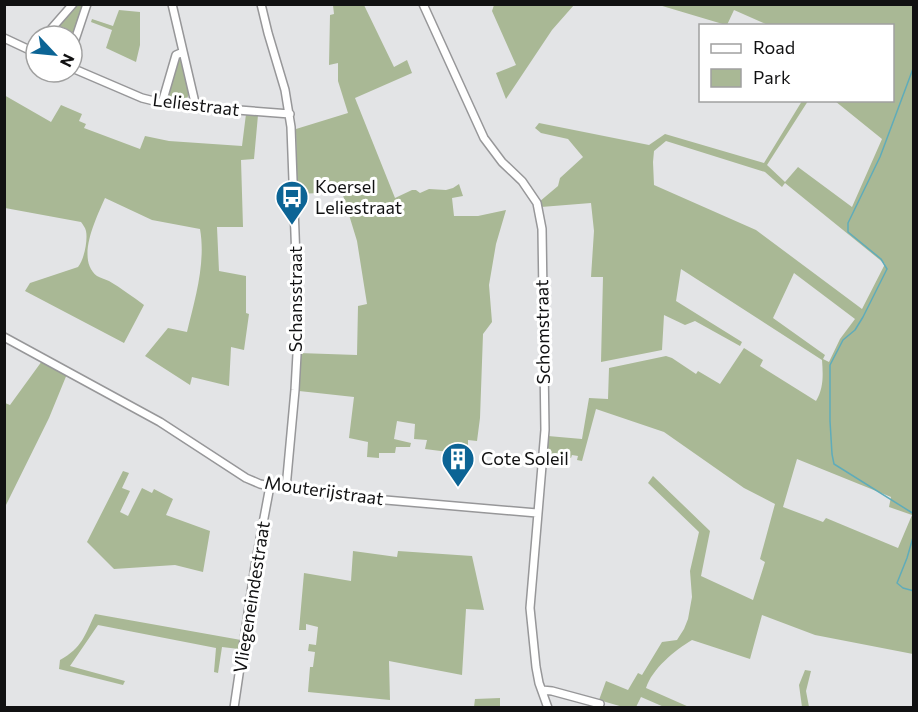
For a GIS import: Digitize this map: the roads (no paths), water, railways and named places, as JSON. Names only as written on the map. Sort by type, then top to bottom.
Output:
[{"type":"street","points":[[56,24],[73,4]]},
{"type":"street","points":[[80,24],[87,4]]},
{"type":"street","points":[[171,4],[196,107]]},
{"type":"street","name":"Schansstraat","points":[[261,4],[290,114],[297,354],[286,488]]},
{"type":"street","name":"Schomstraat","points":[[423,4],[484,138],[502,162],[522,181],[537,203],[539,211],[542,229],[545,430],[530,608],[536,667],[548,708]]},
{"type":"street","points":[[4,38],[24,46]]},
{"type":"street","points":[[162,103],[176,55],[183,52]]},
{"type":"street","name":"Leliestraat","points":[[84,73],[142,98],[162,103],[290,114]]},
{"type":"street","name":"Mouterijstraat","points":[[4,337],[160,422],[246,478],[260,484],[366,499],[537,513]]},
{"type":"street","name":"Vliegeneindestraat","points":[[234,708],[250,597],[270,486]]},
{"type":"street","points":[[542,690],[600,704]]},
{"type":"waterway","points":[[914,66],[880,157],[848,223],[848,232],[881,259],[887,269],[863,317],[855,330],[843,340],[830,365],[830,421],[834,464],[914,514]]},
{"type":"waterway","points":[[914,534],[897,583],[903,588],[914,591]]},
{"type":"place","name":"Koersel Leliestraat","points":[[292,226]]},
{"type":"place","name":"Cote Soleil","points":[[458,488]]}]
